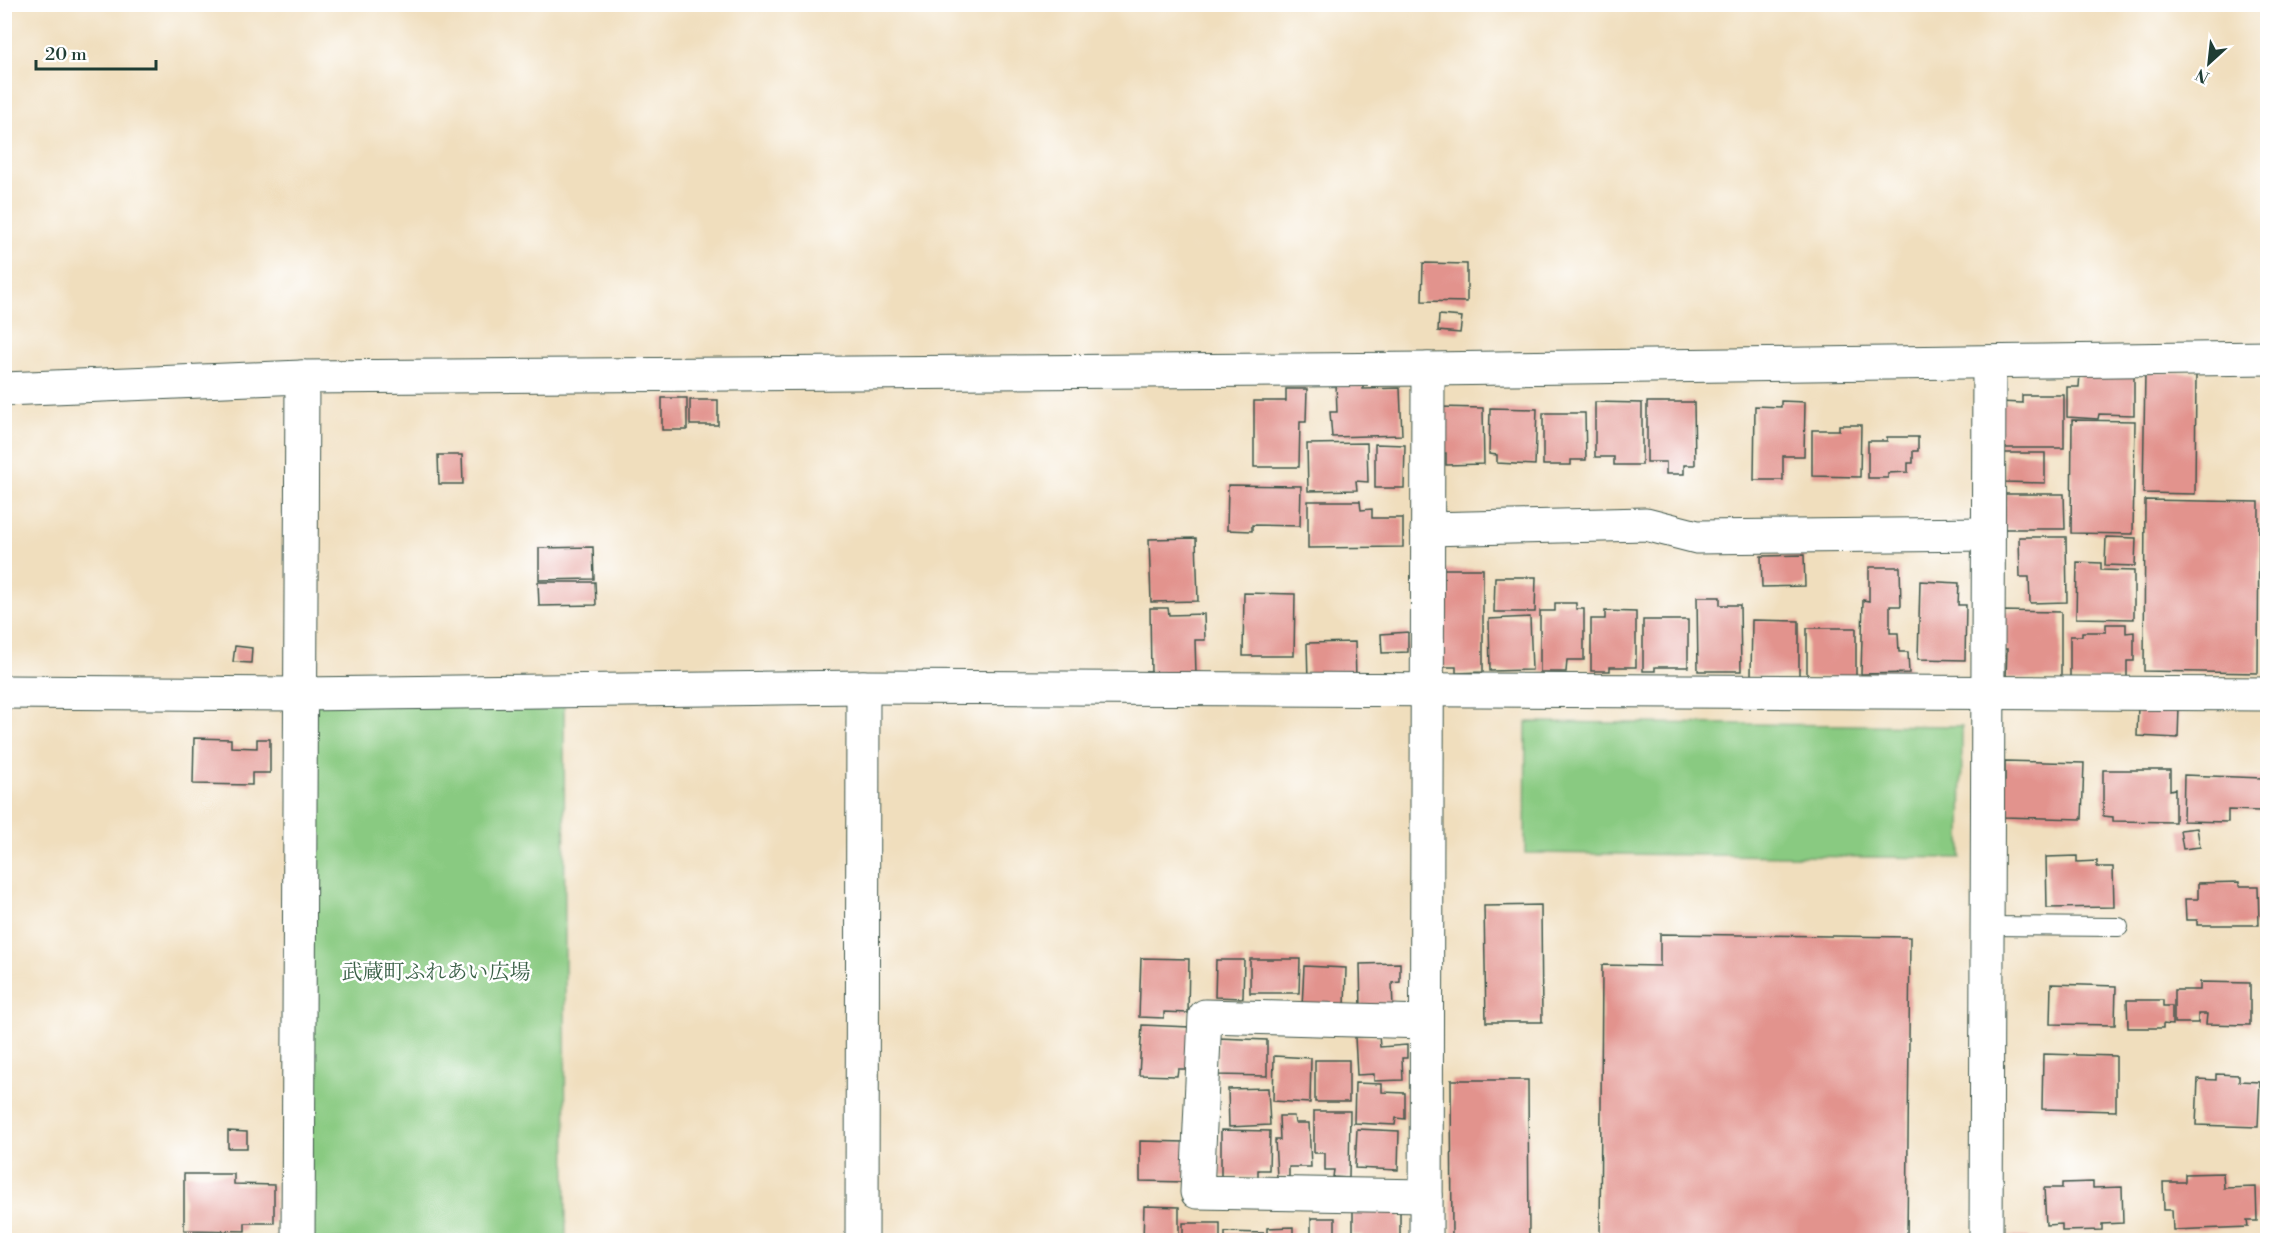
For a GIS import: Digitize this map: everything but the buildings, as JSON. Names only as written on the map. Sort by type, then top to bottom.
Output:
[{"type":"street","points":[[4,389],[302,377],[1428,369],[2268,358]]},
{"type":"street","points":[[1986,1240],[1989,362]]},
{"type":"street","points":[[1426,1240],[1428,369]]},
{"type":"street","points":[[298,1240],[302,377]]},
{"type":"street","points":[[1427,529],[1646,524],[1697,537],[1987,534]]},
{"type":"street","points":[[861,1240],[863,687]]},
{"type":"street","points":[[4,692],[301,694],[863,687],[1988,695],[2268,694]]},
{"type":"street","points":[[1426,1022],[1204,1016],[1197,1192],[1426,1196]]},
{"type":"lane","points":[[1988,926],[2119,927]]},
{"type":"green space","name":"武蔵町ふれあい広場","points":[[564,700],[566,1240],[306,1240],[309,703]]},
{"type":"green space","points":[[1526,722],[1962,726],[1961,858],[1525,853]]}]
